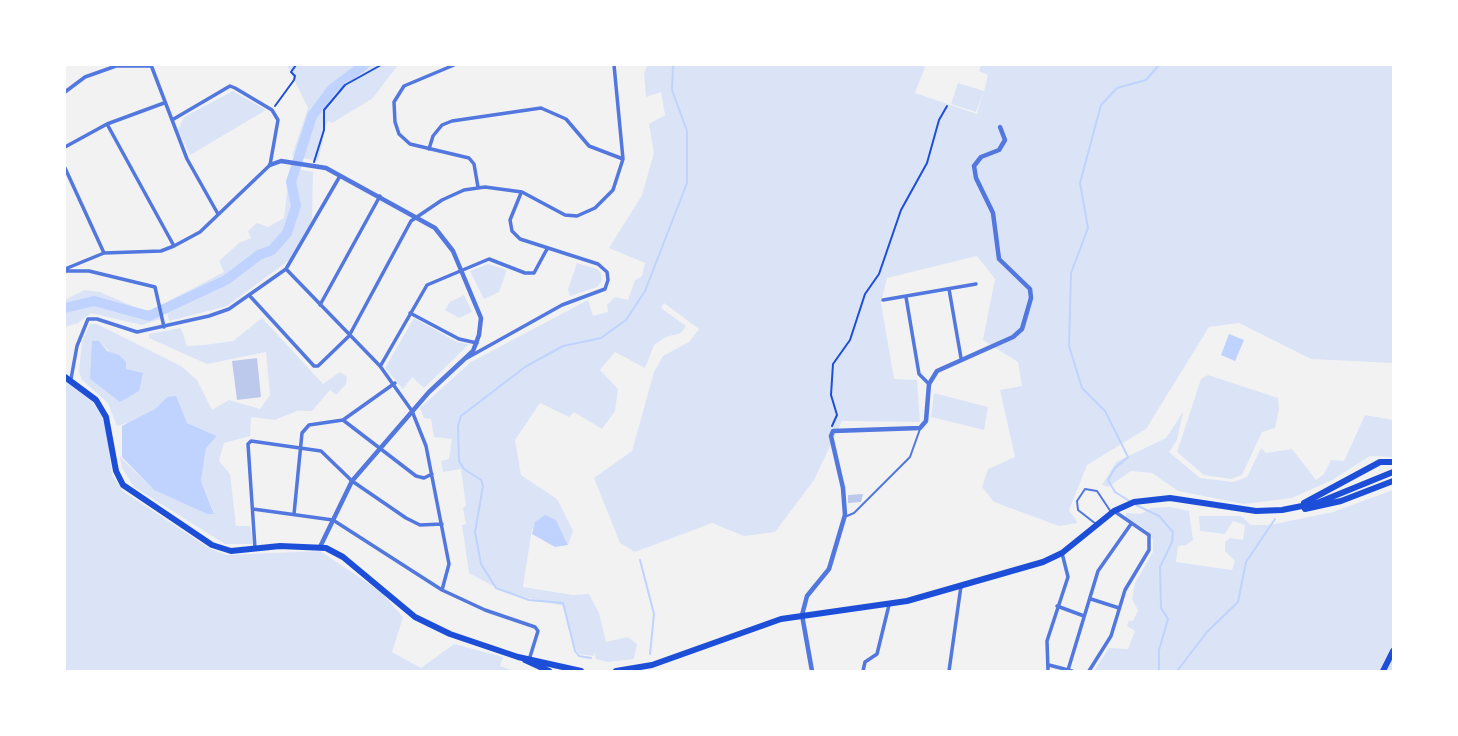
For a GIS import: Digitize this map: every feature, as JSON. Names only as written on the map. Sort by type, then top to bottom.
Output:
[{"type":"main road","points":[[68,378],[96,400],[106,417],[116,471],[130,493],[212,545],[231,551],[320,547],[343,557],[415,617],[460,638],[529,661],[549,671]]},
{"type":"main road","points":[[1282,510],[1313,500],[1380,462],[1393,461]]},
{"type":"main road","points":[[1282,510],[1317,503],[1393,472]]},
{"type":"main road","points":[[616,671],[652,665],[744,631],[802,615],[889,605],[1043,562],[1062,553],[1113,512],[1134,502],[1170,498],[1256,511],[1313,509],[1341,502],[1393,481]]},
{"type":"main road","points":[[1383,671],[1393,651]]},
{"type":"main road","points":[[529,661],[581,671]]},
{"type":"street","points":[[65,92],[85,77],[116,66],[151,65],[187,159],[218,214]]},
{"type":"street","points":[[454,65],[410,82],[398,93],[394,102],[399,134],[410,144],[469,158],[474,164],[478,187]]},
{"type":"street","points":[[249,295],[314,366],[318,366],[349,335],[411,221],[451,195],[478,187],[522,192],[565,215],[586,213],[603,203],[613,190],[624,159],[614,65]]},
{"type":"street","points":[[172,120],[230,86],[272,110],[278,120],[270,165]]},
{"type":"street","points":[[65,147],[107,124],[164,103]]},
{"type":"street","points":[[429,149],[433,135],[442,125],[452,121],[541,108],[552,110],[566,119],[589,146],[624,159]]},
{"type":"street","points":[[107,124],[174,246]]},
{"type":"street","points":[[813,671],[802,615],[807,596],[829,569],[844,517],[843,488],[831,436],[833,431],[920,428],[926,421],[929,384],[937,371],[1013,337],[1022,329],[1031,298],[1030,289],[1022,279],[1004,267],[999,258],[993,213],[976,178],[974,166],[981,157],[999,150],[1005,140],[1000,127]]},
{"type":"street","points":[[65,270],[104,253],[162,251],[174,246],[200,232],[270,165],[287,161],[310,165],[340,176],[417,217],[443,236],[480,312],[481,328],[477,343],[412,411],[352,481],[320,547]]},
{"type":"street","points":[[65,168],[104,253]]},
{"type":"street","points":[[68,378],[88,319],[97,319],[137,332],[164,327],[229,309],[286,269],[340,176]]},
{"type":"street","points":[[462,361],[562,305],[605,289],[607,272],[598,264],[520,239],[512,231],[513,208],[522,192]]},
{"type":"street","points":[[320,304],[380,196]]},
{"type":"street","points":[[380,366],[427,285],[489,259],[525,273],[534,273],[547,249]]},
{"type":"street","points":[[286,269],[380,366],[395,383],[412,411],[424,436],[450,568],[442,590]]},
{"type":"street","points":[[65,270],[89,271],[155,287],[164,327]]},
{"type":"street","points":[[883,300],[976,284]]},
{"type":"street","points":[[949,289],[961,358]]},
{"type":"street","points":[[906,296],[919,374],[929,384]]},
{"type":"street","points":[[410,313],[459,339],[477,343]]},
{"type":"street","points":[[294,514],[302,433],[309,425],[343,419],[395,383]]},
{"type":"street","points":[[343,419],[378,449],[419,477],[432,474]]},
{"type":"street","points":[[256,549],[248,444],[251,441],[301,446],[321,451],[352,481],[412,522],[433,526],[442,524]]},
{"type":"street","points":[[253,509],[333,520],[442,590],[485,610],[535,626],[538,631],[529,661]]},
{"type":"street","points":[[1089,671],[1111,636],[1125,590],[1149,550],[1149,535],[1113,512]]},
{"type":"street","points":[[1049,665],[1070,671],[1098,571],[1131,524]]},
{"type":"street","points":[[1048,671],[1047,641],[1068,577],[1062,553]]},
{"type":"street","points":[[949,671],[961,586]]},
{"type":"street","points":[[1091,598],[1119,608]]},
{"type":"street","points":[[863,671],[866,662],[877,654],[889,605]]},
{"type":"street","points":[[1057,606],[1084,616]]},
{"type":"lane","points":[[844,517],[854,513],[910,457],[920,428]]},
{"type":"lane","points":[[1096,524],[1077,510],[1077,501],[1085,489],[1097,491],[1113,512]]},
{"type":"path","points":[[272,110],[294,80],[292,72],[296,65]]},
{"type":"path","points":[[310,165],[324,130],[324,110],[345,85],[381,65]]},
{"type":"path","points":[[833,431],[837,415],[831,395],[833,364],[850,340],[865,294],[879,274],[901,210],[927,163],[939,120],[947,106]]},
{"type":"shaded area","points":[[287,65],[398,65],[373,98],[332,123],[328,121],[322,134],[318,161],[292,156],[308,108]]},
{"type":"shaded area","points":[[648,65],[918,65],[925,67],[915,93],[977,114],[983,93],[976,112],[951,104],[958,83],[984,91],[988,75],[979,71],[981,65],[1393,65],[1393,363],[1311,359],[1239,323],[1209,327],[1146,429],[1087,465],[1069,510],[1078,523],[1059,526],[994,502],[982,487],[988,469],[1015,457],[1000,390],[1022,386],[1018,362],[983,340],[995,279],[977,256],[887,278],[881,303],[894,379],[917,380],[920,422],[842,421],[814,480],[775,532],[744,536],[712,523],[635,552],[620,543],[594,478],[632,451],[654,372],[663,356],[689,342],[699,329],[664,303],[661,308],[686,326],[681,333],[666,337],[654,345],[645,368],[615,352],[600,370],[618,389],[615,411],[602,429],[574,412],[569,417],[540,403],[515,440],[521,475],[557,499],[573,531],[568,545],[556,520],[532,529],[523,587],[573,595],[589,594],[599,613],[606,642],[628,637],[637,644],[634,659],[607,662],[596,659],[594,652],[594,656],[579,654],[564,606],[506,593],[469,573],[462,525],[466,524],[463,508],[466,506],[461,469],[443,472],[441,461],[449,459],[452,439],[434,437],[431,419],[424,418],[420,408],[471,362],[588,300],[593,316],[608,312],[607,305],[615,297],[628,300],[635,280],[642,276],[645,263],[609,248],[642,195],[654,153],[649,124],[665,115],[661,92],[646,97],[644,73]]},
{"type":"shaded area","points":[[233,91],[266,110],[190,155],[178,130],[184,117]]},
{"type":"shaded area","points":[[290,168],[313,172],[312,220],[292,258],[227,306],[169,321],[165,303],[224,272],[219,261],[239,243],[251,238],[248,231],[257,223],[268,227],[284,218]]},
{"type":"shaded area","points":[[577,263],[597,269],[601,273],[602,281],[597,287],[570,296],[568,289]]},
{"type":"shaded area","points":[[488,264],[507,270],[499,292],[484,299],[470,271]]},
{"type":"shaded area","points":[[84,290],[100,292],[144,311],[158,309],[160,319],[142,325],[91,313],[78,323],[65,327],[65,300]]},
{"type":"shaded area","points":[[464,295],[472,312],[459,318],[445,310],[450,302]]},
{"type":"shaded area","points":[[262,318],[323,384],[340,372],[347,377],[346,384],[336,395],[330,390],[312,411],[297,411],[275,420],[251,417],[250,436],[224,443],[219,461],[230,474],[236,526],[250,526],[253,544],[225,544],[134,487],[122,468],[120,457],[154,490],[207,514],[214,513],[201,481],[206,448],[217,436],[187,423],[167,397],[155,409],[137,420],[117,426],[108,403],[82,380],[79,372],[82,341],[90,324],[97,324],[181,366],[197,380],[212,410],[229,400],[260,409],[270,395],[266,352],[207,364],[149,338],[149,334],[181,328],[187,346],[233,341]],"holes":[[[99,341],[126,369],[143,376],[121,402],[90,379]]]},
{"type":"shaded area","points":[[414,318],[457,342],[469,344],[424,388],[412,377],[403,389],[385,368]]},
{"type":"shaded area","points":[[1208,375],[1278,398],[1275,428],[1262,432],[1242,475],[1231,479],[1204,475],[1177,452],[1201,379]]},
{"type":"shaded area","points":[[65,380],[89,397],[101,414],[107,429],[112,475],[124,492],[209,548],[226,555],[320,551],[380,591],[403,617],[392,652],[421,668],[454,644],[503,657],[500,666],[514,671],[65,671]]},
{"type":"shaded area","points":[[934,393],[988,407],[984,430],[931,417]]},
{"type":"shaded area","points":[[1183,412],[1177,440],[1169,452],[1200,478],[1233,482],[1247,477],[1261,448],[1266,453],[1292,449],[1316,480],[1324,474],[1331,460],[1344,461],[1365,415],[1393,420],[1393,457],[1370,456],[1332,480],[1292,498],[1244,504],[1178,491],[1152,473],[1131,471],[1108,487],[1102,485],[1116,462],[1166,438]]},
{"type":"shaded area","points":[[1393,490],[1393,671],[1094,671],[1109,648],[1128,649],[1135,631],[1127,626],[1129,621],[1133,621],[1138,610],[1132,599],[1135,583],[1153,552],[1153,540],[1148,531],[1126,517],[1126,513],[1141,514],[1151,508],[1170,507],[1189,511],[1193,540],[1178,546],[1176,562],[1232,570],[1235,561],[1225,551],[1225,542],[1230,538],[1243,540],[1245,525],[1233,521],[1225,534],[1200,531],[1199,516],[1241,516],[1251,525],[1270,525],[1333,512]]},
{"type":"water","points":[[1229,334],[1244,340],[1235,361],[1221,355]]},
{"type":"water","points":[[92,341],[99,341],[107,351],[119,355],[126,362],[126,369],[143,373],[139,391],[120,402],[90,379]]},
{"type":"water","points":[[176,396],[187,423],[217,436],[206,448],[201,481],[214,514],[207,514],[154,490],[122,457],[122,426],[155,409],[167,397]]},
{"type":"water","points":[[545,515],[556,520],[568,545],[555,547],[532,534],[535,522]]},
{"type":"building","points":[[257,358],[261,397],[237,400],[232,361]]},
{"type":"building","points":[[863,494],[861,502],[848,503],[848,495]]},
{"type":"waterway","points":[[65,308],[94,301],[149,316],[226,280],[259,255],[272,250],[287,233],[296,206],[291,182],[312,116],[332,89],[364,65]]},
{"type":"waterway","points":[[591,658],[579,656],[575,651],[563,603],[529,600],[496,588],[481,564],[475,532],[483,486],[481,480],[464,469],[459,461],[458,426],[461,416],[525,367],[563,346],[601,338],[626,320],[645,291],[687,183],[687,131],[672,90],[673,65]]},
{"type":"waterway","points":[[1131,502],[1115,492],[1108,480],[1115,468],[1128,457],[1105,411],[1082,388],[1069,346],[1071,273],[1088,228],[1080,183],[1101,105],[1117,88],[1146,80],[1159,65]]},
{"type":"waterway","points":[[1136,505],[1159,516],[1173,532],[1172,542],[1160,567],[1161,608],[1168,619],[1159,650],[1159,671]]},
{"type":"waterway","points":[[1177,671],[1207,632],[1238,602],[1246,562],[1275,519]]},
{"type":"waterway","points":[[640,560],[654,614],[650,654]]}]
